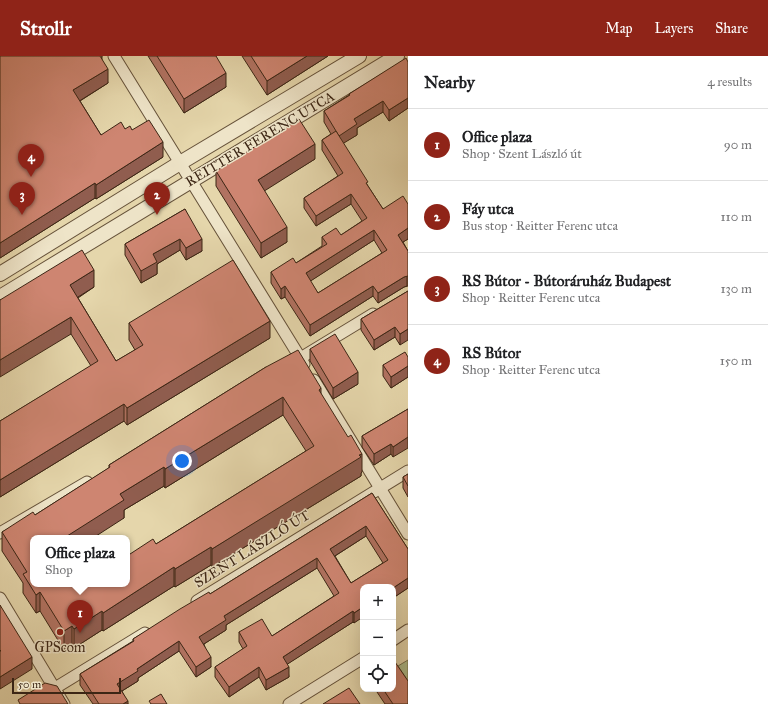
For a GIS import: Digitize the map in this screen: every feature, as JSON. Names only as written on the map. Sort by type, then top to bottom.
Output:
[{"type":"street","points":[[114,56],[408,534]]},
{"type":"street","name":"REITTER FERENC UTCA","points":[[0,274],[358,56]]},
{"type":"street","name":"REITTER FERENC UTCA","points":[[2,291],[191,181],[397,56]]},
{"type":"street","points":[[286,366],[381,309]]},
{"type":"street","name":"SZENT LÁSZLÓ ÚT","points":[[190,605],[408,471]]},
{"type":"street","points":[[0,534],[96,478]]},
{"type":"street","points":[[0,598],[64,704]]},
{"type":"street","points":[[29,704],[156,626]]},
{"type":"street","points":[[396,638],[408,630]]},
{"type":"street","points":[[289,704],[360,660]]},
{"type":"green space","points":[[408,660],[408,681],[398,666]]},
{"type":"building","points":[[0,56],[100,56],[108,69],[73,90],[101,135],[121,122],[125,129],[130,126],[132,130],[149,120],[163,142],[96,185],[95,183],[0,243]]},
{"type":"building","points":[[157,56],[216,56],[226,73],[184,99]]},
{"type":"building","points":[[251,56],[307,56],[267,81]]},
{"type":"building","points":[[406,58],[408,62],[408,98],[389,110],[383,101],[354,119],[357,124],[339,136],[324,111]]},
{"type":"building","points":[[299,119],[315,144],[258,180],[287,227],[261,243],[216,171]]},
{"type":"building","points":[[336,131],[383,209],[403,196],[408,204],[408,228],[398,235],[408,251],[408,276],[378,293],[373,286],[310,325],[285,286],[281,289],[271,272],[293,258],[296,263],[327,244],[322,237],[336,228],[341,235],[367,218],[351,194],[316,216],[304,198],[343,173],[322,140]],"holes":[[[374,230],[387,250],[318,293],[306,273]]]},
{"type":"building","points":[[185,209],[202,239],[186,248],[180,239],[153,254],[157,262],[141,271],[125,244]]},
{"type":"building","points":[[82,250],[94,270],[70,285],[116,361],[143,345],[129,323],[233,260],[270,321],[127,408],[124,404],[0,480],[0,421],[98,361],[71,317],[0,360],[0,300]]},
{"type":"building","points":[[408,291],[408,329],[400,334],[395,327],[374,340],[361,319]]},
{"type":"building","points":[[335,334],[358,372],[333,388],[310,349]]},
{"type":"building","points":[[298,350],[321,388],[319,390],[348,437],[351,435],[362,454],[359,455],[361,457],[212,549],[211,547],[175,569],[174,567],[103,613],[102,611],[74,629],[72,626],[64,631],[40,592],[36,595],[31,587],[130,587],[130,554],[153,539],[156,544],[314,446],[283,397],[165,469],[164,467],[120,494],[124,500],[69,535],[30,535],[30,585],[23,574],[27,572],[2,532],[33,512],[35,515],[110,467],[109,465],[266,367]]},
{"type":"building","points":[[405,352],[408,357],[408,366],[391,377],[383,365]]},
{"type":"building","points":[[408,409],[408,437],[393,447],[391,444],[374,454],[362,436]]},
{"type":"building","points":[[408,474],[408,486],[403,477]]},
{"type":"building","points":[[372,493],[408,549],[408,578],[396,586],[396,584],[360,584],[360,609],[354,613],[353,611],[283,657],[289,667],[266,680],[259,667],[229,687],[215,667],[247,646],[239,632],[262,619],[272,636],[339,593],[317,558],[224,616],[226,620],[199,637],[211,657],[196,667],[179,641],[137,669],[138,671],[117,684],[128,701],[123,704],[99,704],[80,674],[134,641],[133,639],[180,609],[209,592],[210,594]],"holes":[[[366,526],[388,560],[351,583],[330,549]]]},
{"type":"building","points":[[0,605],[32,657],[0,677],[1,651]]},
{"type":"building","points":[[396,663],[408,681],[408,704],[393,704],[385,692],[396,692]]},
{"type":"building","points":[[45,683],[57,686],[68,704],[20,704],[18,700]]},
{"type":"building","points":[[349,688],[360,704],[323,704]]},
{"type":"building","points":[[161,694],[167,704],[151,704],[149,701]]},
{"type":"place","name":"RS Bútor","points":[[31,177]]},
{"type":"place","name":"RS Bútor - Bútoráruház Budapest","points":[[22,215]]},
{"type":"place","name":"Fáy utca","points":[[157,215]]},
{"type":"place","name":"GPScom","points":[[60,632]]},
{"type":"place","name":"Office plaza","points":[[80,633]]}]
